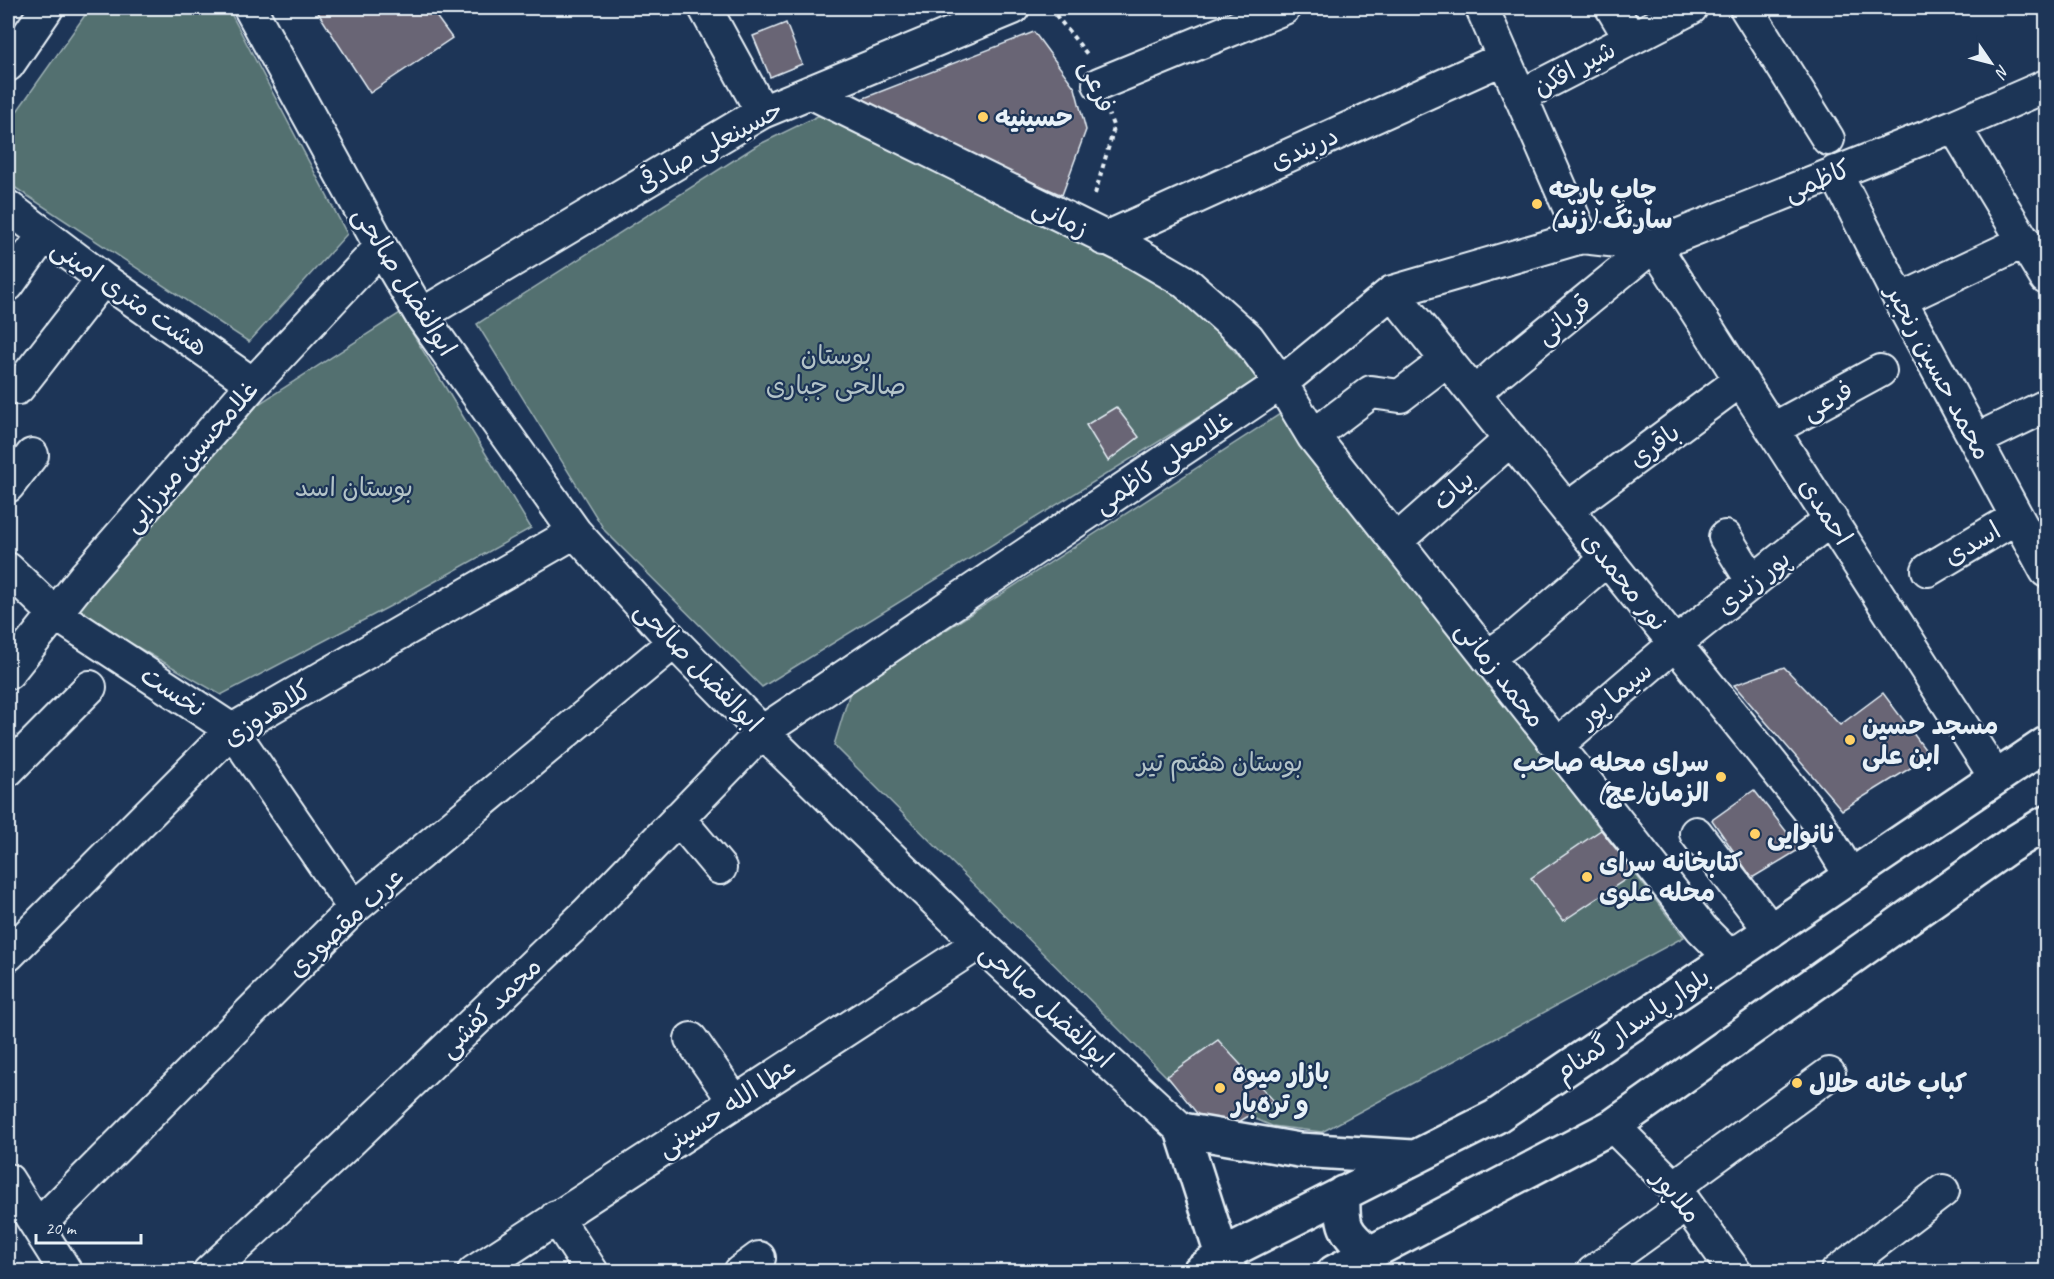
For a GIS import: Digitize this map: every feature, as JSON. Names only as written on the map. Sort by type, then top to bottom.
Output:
[{"type":"main road","name":"بلوار پاسدار گمنام","points":[[1217,1266],[1343,1193],[1495,1117],[2046,744]]},
{"type":"main road","points":[[1334,1272],[1614,1126],[2009,846],[2046,823]]},
{"type":"main road","points":[[1182,1130],[1299,1150],[1414,1157]]},
{"type":"main road","name":"ابوالفضل صالحی","points":[[1182,1130],[1217,1266]]},
{"type":"main road","points":[[1343,1193],[1342,1218],[1351,1237],[1369,1252]]},
{"type":"street","points":[[8,65],[47,8]]},
{"type":"street","name":"ابوالفضل صالحی","points":[[250,8],[381,247],[421,315],[574,532],[762,732],[979,943],[1182,1130]]},
{"type":"street","points":[[705,8],[762,112]]},
{"type":"street","name":"حسینعلی صادقی","points":[[421,315],[762,112],[1013,8]]},
{"type":"street","points":[[1099,84],[1284,8]]},
{"type":"street","points":[[1482,8],[1582,237]]},
{"type":"street","points":[[1612,8],[1630,38]]},
{"type":"street","name":"شیر افکن","points":[[1520,96],[1691,8]]},
{"type":"street","points":[[1746,8],[1828,139]]},
{"type":"street","name":"دربندی","points":[[1104,239],[1504,58]]},
{"type":"street","name":"کاظمی","points":[[1582,237],[1654,245],[1954,126],[2046,86]]},
{"type":"street","name":"زمانی","points":[[810,92],[1127,249],[1184,281],[1248,338],[1281,383]]},
{"type":"street","points":[[1899,300],[2038,259],[1954,126]]},
{"type":"street","name":"محمد حسین رنجبر","points":[[1835,172],[1899,300],[2046,571]]},
{"type":"street","name":"هشت متری امینی","points":[[8,207],[43,236],[253,384]]},
{"type":"street","points":[[8,285],[43,236]]},
{"type":"street","name":"غلامعلی کاظمی","points":[[762,732],[1281,383],[1392,292],[1582,237]]},
{"type":"street","name":"احمدی","points":[[1654,245],[1996,778]]},
{"type":"street","name":"قربانی","points":[[1474,394],[1654,245]]},
{"type":"street","name":"غلامحسین میرزایی","points":[[8,673],[54,613],[253,384],[381,247]]},
{"type":"street","points":[[18,388],[103,279]]},
{"type":"street","name":"نور محمدی","points":[[1392,292],[1816,819],[1851,876]]},
{"type":"street","points":[[1312,436],[1371,392],[1400,396],[1446,360]]},
{"type":"street","name":"فرعی","points":[[1773,429],[1880,371]]},
{"type":"street","name":"باقری","points":[[1567,509],[1742,380]]},
{"type":"street","name":"محمد زمانی","points":[[1281,383],[1312,436],[1702,929],[1731,958]]},
{"type":"street","points":[[1976,440],[2046,406]]},
{"type":"street","name":"بیات","points":[[1396,541],[1511,440]]},
{"type":"street","points":[[8,486],[32,455]]},
{"type":"street","name":"اسدی","points":[[1928,570],[2017,517]]},
{"type":"street","name":"پور زندی","points":[[1675,644],[1831,519]]},
{"type":"street","name":"کلاهدوزی","points":[[8,956],[232,730],[574,532]]},
{"type":"street","points":[[1725,537],[1753,582]]},
{"type":"street","points":[[1488,657],[1516,637],[1607,559]]},
{"type":"street","name":"نخست","points":[[8,569],[54,613],[232,730],[354,908]]},
{"type":"street","name":"عرب مقصودی","points":[[38,1226],[354,908],[675,642]]},
{"type":"street","name":"سیما پور","points":[[1557,745],[1675,644]]},
{"type":"street","points":[[8,770],[90,687]]},
{"type":"street","name":"محمد کفشی","points":[[209,1272],[342,1149],[586,914],[762,732]]},
{"type":"street","points":[[678,818],[720,868]]},
{"type":"street","points":[[1696,833],[1771,931]]},
{"type":"street","name":"عطا الله حسینی","points":[[474,1272],[979,943]]},
{"type":"street","points":[[691,1040],[735,1102]]},
{"type":"street","points":[[1593,1272],[1680,1196],[1829,1074]]},
{"type":"street","name":"ملاپور","points":[[1614,1126],[1680,1196],[1735,1272]]},
{"type":"street","points":[[8,1180],[66,1272]]},
{"type":"street","points":[[1837,1272],[1943,1191]]},
{"type":"street","points":[[556,1217],[591,1272]]},
{"type":"path","name":"فرعی","points":[[1050,8],[1091,59],[1114,128],[1088,219],[1104,239]]},
{"type":"green space","points":[[90,8],[228,8],[347,234],[249,342],[8,183],[8,124]]},
{"type":"green space","name":"بوستان صالحی جباری","points":[[832,109],[1183,295],[1260,379],[762,687],[605,531],[477,324],[756,146]]},
{"type":"green space","name":"بوستان اسد","points":[[400,313],[531,528],[400,601],[221,695],[71,609],[237,418]]},
{"type":"green space","name":"بوستان هفتم تیر","points":[[1280,414],[1684,937],[1322,1132],[1272,1126],[1175,1085],[834,745],[850,692]]},
{"type":"building","points":[[315,8],[430,8],[452,38],[370,93]]},
{"type":"building","points":[[786,23],[802,64],[770,77],[753,36]]},
{"type":"building","name":"حسینیه","points":[[1034,32],[1075,88],[1086,130],[1062,195],[851,103]]},
{"type":"building","points":[[1116,407],[1139,437],[1108,461],[1086,425]]},
{"type":"building","name":"مسجد حسین ابن علی","points":[[1784,667],[1840,725],[1883,693],[1930,756],[1842,810],[1734,685]]},
{"type":"building","name":"نانوایی","points":[[1754,790],[1800,849],[1752,878],[1712,820]]},
{"type":"building","points":[[1601,830],[1635,873],[1563,921],[1531,878]]},
{"type":"building","name":"بازار میوه و تره‌بار","points":[[1218,1040],[1274,1101],[1215,1136],[1167,1076]]},
{"type":"place","name":"حسینیه","points":[[983,117]]},
{"type":"place","name":"چاپ پارچه سارنگ (زند)","points":[[1537,204]]},
{"type":"place","name":"مسجد حسین ابن علی","points":[[1850,740]]},
{"type":"place","name":"سرای محله صاحب الزمان(عج)","points":[[1721,777]]},
{"type":"place","name":"نانوایی","points":[[1755,834]]},
{"type":"place","name":"کتابخانه سرای محله علوی","points":[[1587,877]]},
{"type":"place","name":"کباب خانه حلال","points":[[1797,1083]]},
{"type":"place","name":"بازار میوه و تره‌بار","points":[[1220,1088]]}]
